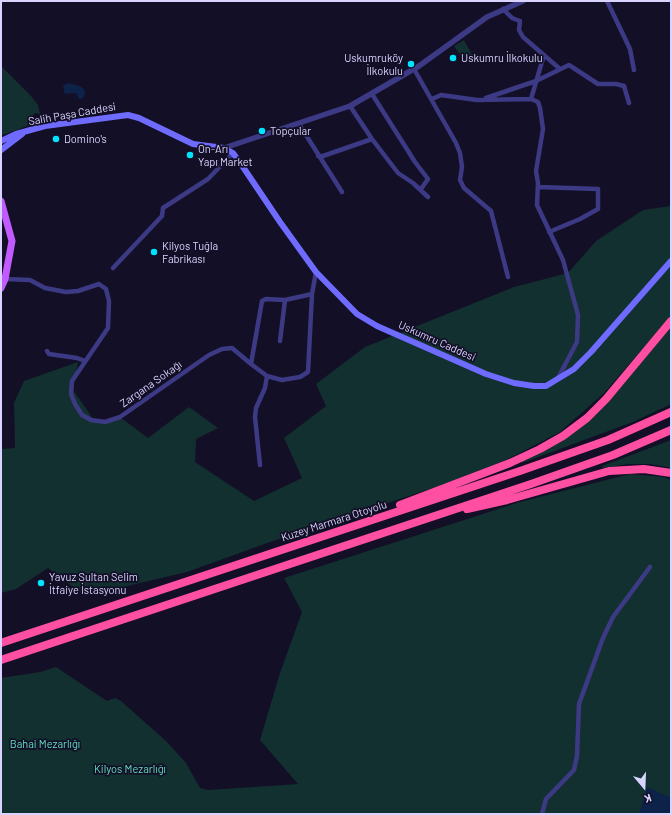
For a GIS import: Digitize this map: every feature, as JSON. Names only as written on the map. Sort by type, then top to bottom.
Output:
[{"type":"highway","points":[[368,521],[405,503],[453,486],[525,457],[563,436],[587,418],[606,399],[671,321]]},
{"type":"highway","name":"Kuzey Marmara Otoyolu","points":[[1,643],[580,450],[671,412]]},
{"type":"highway","points":[[1,660],[444,513],[606,457],[671,430]]},
{"type":"highway","points":[[444,513],[481,507],[609,471],[644,469],[671,473]]},
{"type":"main road","name":"Salih Paşa Caddesi","points":[[8,138],[45,126],[128,115],[139,118],[193,144],[224,148]]},
{"type":"main road","points":[[1,150],[23,133]]},
{"type":"main road","points":[[1,138],[8,138]]},
{"type":"main road","points":[[1,141],[8,138]]},
{"type":"main road","name":"Uskumru Caddesi","points":[[224,148],[233,153],[292,240],[316,272],[357,314],[378,326],[486,374],[514,383],[546,386],[574,369],[591,352],[671,261]]},
{"type":"main road","points":[[1,200],[12,241],[6,279],[1,288]]},
{"type":"street","name":"Salih Paşa Caddesi","points":[[224,148],[350,106],[414,69],[487,18],[515,3],[523,1]]},
{"type":"street","points":[[607,1],[630,49],[634,70]]},
{"type":"street","points":[[503,9],[512,18],[520,21],[519,30],[523,37],[560,69]]},
{"type":"street","points":[[531,99],[544,55]]},
{"type":"street","points":[[480,100],[536,81],[569,65],[598,84],[616,84],[624,86],[629,103]]},
{"type":"street","points":[[414,69],[432,99],[460,153],[462,167],[460,180],[464,188],[491,211],[508,278]]},
{"type":"street","points":[[372,94],[414,162],[428,179],[421,189]]},
{"type":"street","points":[[432,99],[441,96],[480,100],[531,99],[538,102],[543,129],[536,171],[538,187],[537,205],[548,232],[563,260],[578,315],[577,342],[556,381]]},
{"type":"street","points":[[350,106],[372,139],[398,173],[421,189],[428,197]]},
{"type":"street","points":[[299,124],[342,192]]},
{"type":"street","points":[[318,156],[323,156],[372,139]]},
{"type":"street","points":[[113,268],[162,216],[163,208],[208,179],[233,153]]},
{"type":"street","points":[[538,187],[598,190],[598,209],[580,219],[548,232]]},
{"type":"street","points":[[260,464],[255,417],[256,408],[265,388],[267,376],[282,380],[300,377],[308,372],[312,294],[316,272]]},
{"type":"street","name":"Zargana Sokağı","points":[[6,279],[30,280],[45,288],[66,292],[78,291],[99,284],[106,289],[109,301],[108,328],[99,344],[85,361],[72,381],[71,394],[82,415],[90,420],[105,422],[120,417],[203,359],[222,349],[232,348],[267,376]]},
{"type":"street","points":[[251,364],[262,301],[266,299],[285,300],[312,294]]},
{"type":"street","points":[[280,341],[285,300]]},
{"type":"street","points":[[47,351],[49,354],[77,358],[85,361]]},
{"type":"street","points":[[542,814],[546,799],[574,770],[577,756],[579,704],[603,638],[613,617],[650,567]]},
{"type":"green space","points":[[464,40],[474,58],[465,62],[454,46]]},
{"type":"green space","points":[[1,66],[31,96],[38,105],[40,114],[35,113],[29,120],[35,123],[3,135],[1,135]]},
{"type":"green space","points":[[671,206],[671,316],[604,393],[560,432],[508,459],[439,486],[270,542],[187,572],[85,596],[48,568],[16,589],[1,593],[1,449],[15,448],[14,403],[24,381],[78,362],[73,390],[96,423],[120,417],[148,438],[189,407],[218,428],[196,439],[195,462],[254,501],[302,478],[284,438],[326,406],[316,384],[365,347],[514,287],[568,273],[596,241],[643,210]]},
{"type":"green space","points":[[671,327],[671,404],[633,422],[522,463],[522,461],[586,423],[619,389]]},
{"type":"green space","points":[[671,440],[671,468],[650,464],[629,464],[603,468],[602,466]]},
{"type":"green space","points":[[630,474],[664,477],[671,480],[671,814],[1,814],[1,678],[40,672],[56,667],[107,701],[115,698],[121,701],[166,741],[186,763],[200,788],[208,790],[298,784],[260,740],[280,673],[302,612],[284,578],[520,502]]},
{"type":"water","points":[[68,83],[80,86],[84,89],[85,94],[83,98],[79,99],[76,93],[66,94],[64,92],[63,86]]},
{"type":"water","points":[[647,787],[671,798],[671,814],[639,814]]},
{"type":"place","name":"Uskumru İlkokulu","points":[[453,58]]},
{"type":"place","name":"Uskumruköy İlkokulu","points":[[411,64]]},
{"type":"place","name":"Topçular","points":[[262,131]]},
{"type":"place","name":"Domino's","points":[[56,139]]},
{"type":"place","name":"On-Arı Yapı Market","points":[[190,155]]},
{"type":"place","name":"Kilyos Tuğla Fabrikası","points":[[154,252]]},
{"type":"place","name":"Yavuz Sultan Selim İtfaiye İstasyonu","points":[[41,583]]},
{"type":"park label","name":"Bahai Mezarlığı","points":[[45,744]]},
{"type":"park label","name":"Kilyos Mezarlığı","points":[[130,769]]}]
